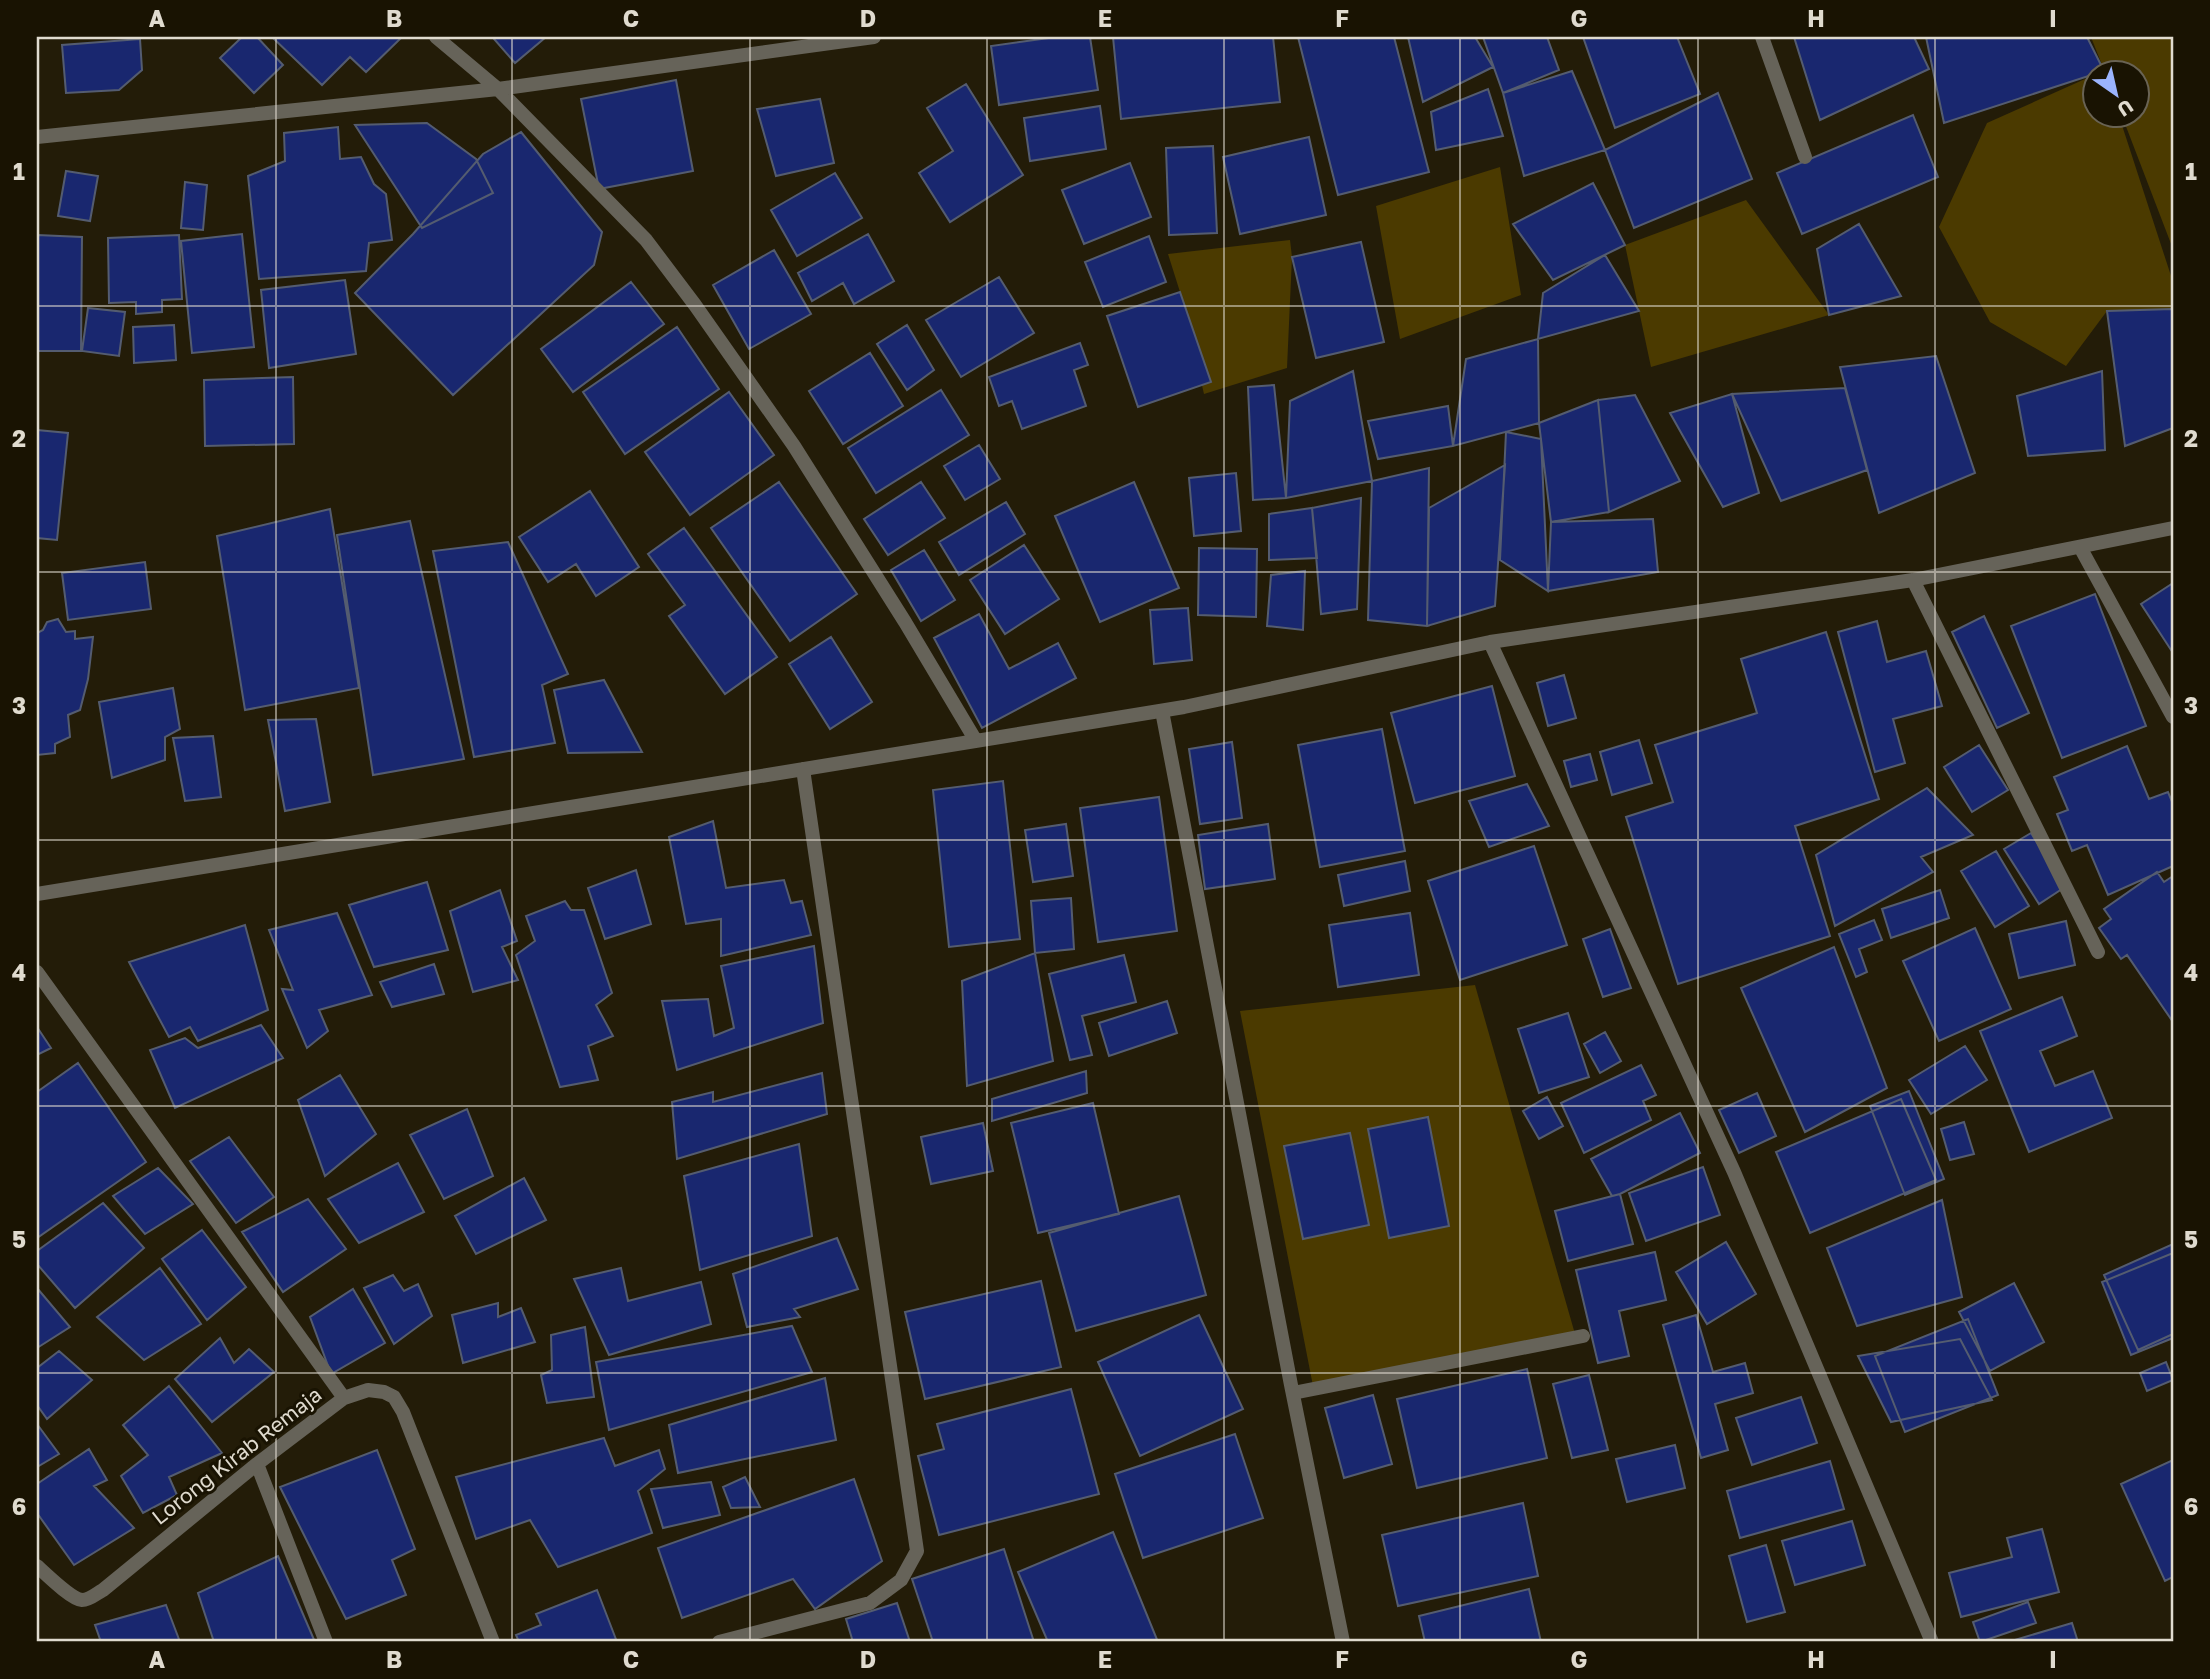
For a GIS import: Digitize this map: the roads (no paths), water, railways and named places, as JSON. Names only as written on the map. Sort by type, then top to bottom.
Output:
[{"type":"street","points":[[436,37],[498,89],[646,240],[794,446],[976,741]]},
{"type":"street","points":[[37,137],[498,89],[874,37]]},
{"type":"street","points":[[1762,37],[1805,157]]},
{"type":"street","points":[[37,894],[1162,711],[1490,642],[1913,580],[2173,528]]},
{"type":"street","points":[[2080,547],[2173,717]]},
{"type":"street","points":[[1913,580],[2098,952]]},
{"type":"street","points":[[1490,642],[1734,1172],[1932,1642]]},
{"type":"street","points":[[1162,711],[1343,1642]]},
{"type":"street","points":[[719,1642],[870,1603],[901,1580],[917,1551],[803,769]]},
{"type":"street","points":[[37,972],[344,1398]]},
{"type":"street","points":[[1293,1393],[1583,1336]]},
{"type":"street","name":"Lorong Kirab Remaja","points":[[37,1566],[73,1596],[82,1600],[90,1598],[344,1398],[368,1390],[384,1392],[394,1397],[403,1412],[493,1642]]},
{"type":"street","points":[[257,1464],[326,1642]]}]
